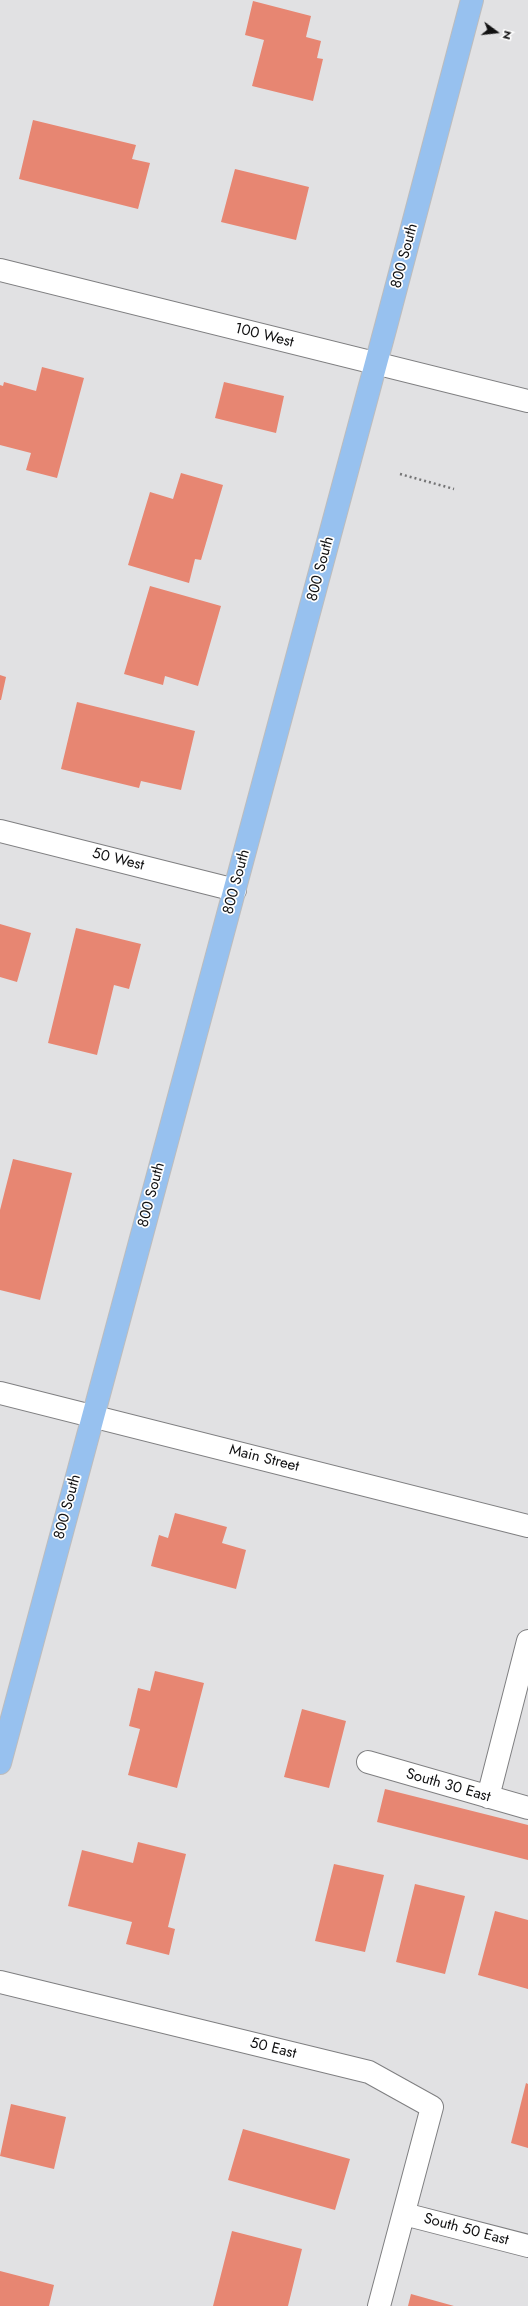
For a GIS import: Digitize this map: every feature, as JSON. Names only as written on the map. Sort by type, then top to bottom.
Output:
[{"type":"main road","name":"800 South","points":[[0,1763],[92,1416],[376,364],[472,0]]},
{"type":"street","name":"100 West","points":[[0,270],[528,401]]},
{"type":"street","name":"50 West","points":[[0,831],[235,890]]},
{"type":"street","name":"Main Street","points":[[0,1393],[528,1526]]},
{"type":"street","points":[[488,1798],[528,1641]]},
{"type":"street","name":"South 30 East","points":[[368,1762],[488,1798],[528,1808]]},
{"type":"street","name":"50 East","points":[[0,1982],[369,2072],[432,2107],[404,2214]]},
{"type":"street","points":[[379,2306],[404,2214]]},
{"type":"street","name":"South 50 East","points":[[404,2214],[528,2246]]},
{"type":"path","points":[[400,474],[454,489]]},
{"type":"building","points":[[253,1],[311,16],[306,37],[321,41],[317,58],[323,59],[313,101],[252,86],[264,40],[245,35]]},
{"type":"building","points":[[33,120],[136,145],[132,159],[150,163],[138,209],[19,179]]},
{"type":"building","points":[[235,169],[309,187],[296,240],[221,222]]},
{"type":"building","points":[[42,367],[84,378],[57,478],[26,470],[31,453],[0,445],[0,385],[3,386],[4,382],[36,391]]},
{"type":"building","points":[[224,382],[284,396],[276,433],[215,418]]},
{"type":"building","points":[[181,473],[223,485],[201,560],[195,559],[189,583],[128,565],[150,492],[173,499]]},
{"type":"building","points":[[150,586],[221,606],[198,686],[165,676],[163,685],[124,674]]},
{"type":"building","points":[[0,675],[6,677],[1,700],[0,700]]},
{"type":"building","points":[[77,702],[195,731],[181,790],[141,781],[139,788],[61,769]]},
{"type":"building","points":[[0,924],[31,933],[17,982],[0,977]]},
{"type":"building","points":[[76,928],[141,944],[129,989],[114,985],[97,1055],[48,1043]]},
{"type":"building","points":[[13,1159],[72,1173],[40,1300],[0,1290],[0,1210]]},
{"type":"building","points":[[175,1513],[227,1527],[222,1543],[246,1550],[236,1589],[151,1566],[159,1535],[168,1538]]},
{"type":"building","points":[[155,1671],[204,1683],[177,1788],[128,1775],[140,1729],[129,1726],[138,1688],[150,1691]]},
{"type":"building","points":[[302,1709],[346,1721],[329,1788],[284,1777]]},
{"type":"building","points":[[385,1789],[528,1825],[528,1860],[377,1822]]},
{"type":"building","points":[[138,1842],[186,1854],[168,1927],[175,1929],[169,1955],[126,1944],[132,1922],[68,1906],[82,1850],[133,1863]]},
{"type":"building","points":[[334,1864],[384,1875],[365,1952],[315,1941]]},
{"type":"building","points":[[415,1884],[465,1896],[445,1974],[396,1962]]},
{"type":"building","points":[[495,1911],[528,1920],[528,1989],[478,1975]]},
{"type":"building","points":[[526,2083],[528,2084],[528,2148],[511,2143]]},
{"type":"building","points":[[11,2104],[66,2117],[54,2169],[0,2156]]},
{"type":"building","points":[[243,2129],[350,2159],[335,2210],[228,2180]]},
{"type":"building","points":[[232,2231],[302,2249],[288,2306],[213,2306]]},
{"type":"building","points":[[0,2271],[54,2285],[49,2306],[0,2306]]},
{"type":"building","points":[[411,2294],[454,2306],[408,2306]]}]
